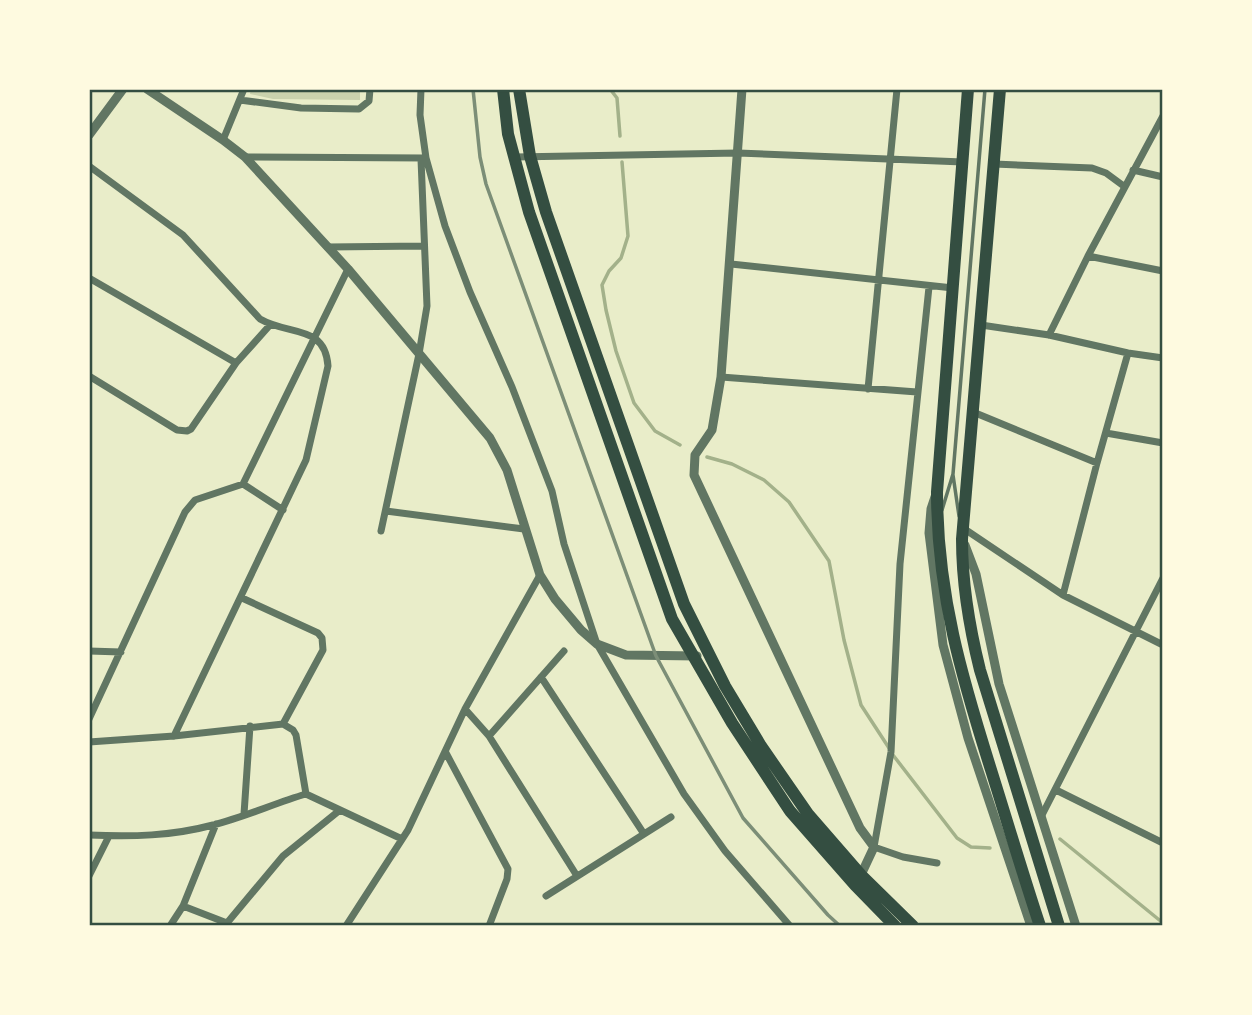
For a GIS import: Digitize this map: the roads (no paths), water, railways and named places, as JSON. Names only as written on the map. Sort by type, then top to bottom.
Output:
[{"type":"main road","points":[[503,89],[508,134],[529,212],[672,619],[732,723],[790,811],[858,880],[913,926]]},
{"type":"main road","points":[[519,89],[530,156],[546,212],[684,604],[725,686],[769,757],[808,814],[895,926]]},
{"type":"main road","points":[[968,89],[937,492],[937,529],[946,611],[963,682],[1041,926]]},
{"type":"main road","points":[[1000,89],[962,533],[964,588],[970,630],[980,670],[1059,926]]},
{"type":"street","points":[[89,135],[123,89]]},
{"type":"street","points":[[146,89],[159,93],[245,157],[348,269],[498,451],[507,470],[540,575],[555,599],[581,630],[597,644],[634,656],[694,656],[708,653]]},
{"type":"street","points":[[223,139],[244,89]]},
{"type":"street","points":[[240,100],[301,108],[359,109],[369,101],[370,89]]},
{"type":"street","points":[[381,531],[419,354],[428,293],[424,246],[421,89]]},
{"type":"street","points":[[741,89],[731,264],[721,377],[712,430],[693,459],[695,481],[860,828],[874,847],[903,858],[937,863]]},
{"type":"street","points":[[868,388],[897,89]]},
{"type":"street","points":[[1049,335],[1087,256],[1163,116]]},
{"type":"street","points":[[515,157],[738,153],[963,162]]},
{"type":"street","points":[[245,157],[423,158]]},
{"type":"street","points":[[423,158],[470,292],[512,387],[552,491],[564,544],[597,644],[684,794],[725,851],[790,926]]},
{"type":"street","points":[[994,164],[1092,168],[1106,173],[1125,187]]},
{"type":"street","points":[[89,166],[183,235],[202,253],[252,313],[270,325],[315,337],[324,345],[328,366],[306,460],[174,736]]},
{"type":"street","points":[[1133,170],[1163,177]]},
{"type":"street","points":[[327,247],[424,246]]},
{"type":"street","points":[[1087,256],[1163,271]]},
{"type":"street","points":[[731,264],[953,288]]},
{"type":"street","points":[[89,719],[189,505],[195,500],[243,484],[348,269]]},
{"type":"street","points":[[89,278],[236,363]]},
{"type":"street","points":[[858,880],[874,847],[891,752],[900,564],[929,286]]},
{"type":"street","points":[[89,376],[177,430],[187,431],[236,363],[270,325]]},
{"type":"street","points":[[981,325],[1049,335],[1163,358]]},
{"type":"street","points":[[1063,596],[1128,353]]},
{"type":"street","points":[[721,377],[917,392]]},
{"type":"street","points":[[973,412],[1097,463]]},
{"type":"street","points":[[1106,433],[1163,443]]},
{"type":"street","points":[[243,484],[283,510]]},
{"type":"street","points":[[937,492],[931,509],[929,533],[943,645],[968,738],[1031,926]]},
{"type":"street","points":[[386,511],[524,529]]},
{"type":"street","points":[[962,533],[1063,596],[1163,645]]},
{"type":"street","points":[[962,533],[976,574],[999,684],[1076,926]]},
{"type":"street","points":[[346,926],[402,839],[465,709],[540,575]]},
{"type":"street","points":[[1041,817],[1163,578]]},
{"type":"street","points":[[242,598],[318,633],[322,638],[323,650],[283,724]]},
{"type":"street","points":[[89,651],[121,652]]},
{"type":"street","points":[[489,736],[564,651]]},
{"type":"street","points":[[541,677],[644,834]]},
{"type":"street","points":[[465,709],[489,736],[577,876]]},
{"type":"street","points":[[89,742],[283,724],[289,726],[296,735],[306,794]]},
{"type":"street","points":[[244,814],[250,726]]},
{"type":"street","points":[[446,753],[508,869],[508,879],[489,926]]},
{"type":"street","points":[[1056,790],[1162,842]]},
{"type":"street","points":[[89,835],[155,836],[216,824],[306,794],[402,839]]},
{"type":"street","points":[[183,906],[227,923],[284,856],[340,810]]},
{"type":"street","points":[[545,896],[671,817]]},
{"type":"street","points":[[170,926],[183,906],[216,824]]},
{"type":"street","points":[[89,876],[109,836]]},
{"type":"lane","points":[[937,529],[953,474],[985,89]]},
{"type":"lane","points":[[953,474],[962,533]]},
{"type":"waterway","points":[[610,89],[617,98],[620,136]]},
{"type":"waterway","points":[[622,162],[628,236],[621,258],[609,271],[602,285],[606,310],[616,351],[634,403],[655,431],[680,445]]},
{"type":"waterway","points":[[707,457],[732,464],[764,480],[789,502],[829,561],[844,640],[861,705],[889,748]]},
{"type":"waterway","points":[[893,755],[957,838],[971,847],[990,848]]},
{"type":"waterway","points":[[1060,839],[1163,923]]},
{"type":"railway","points":[[473,89],[480,157],[486,184],[656,656],[743,818],[840,926]]}]
